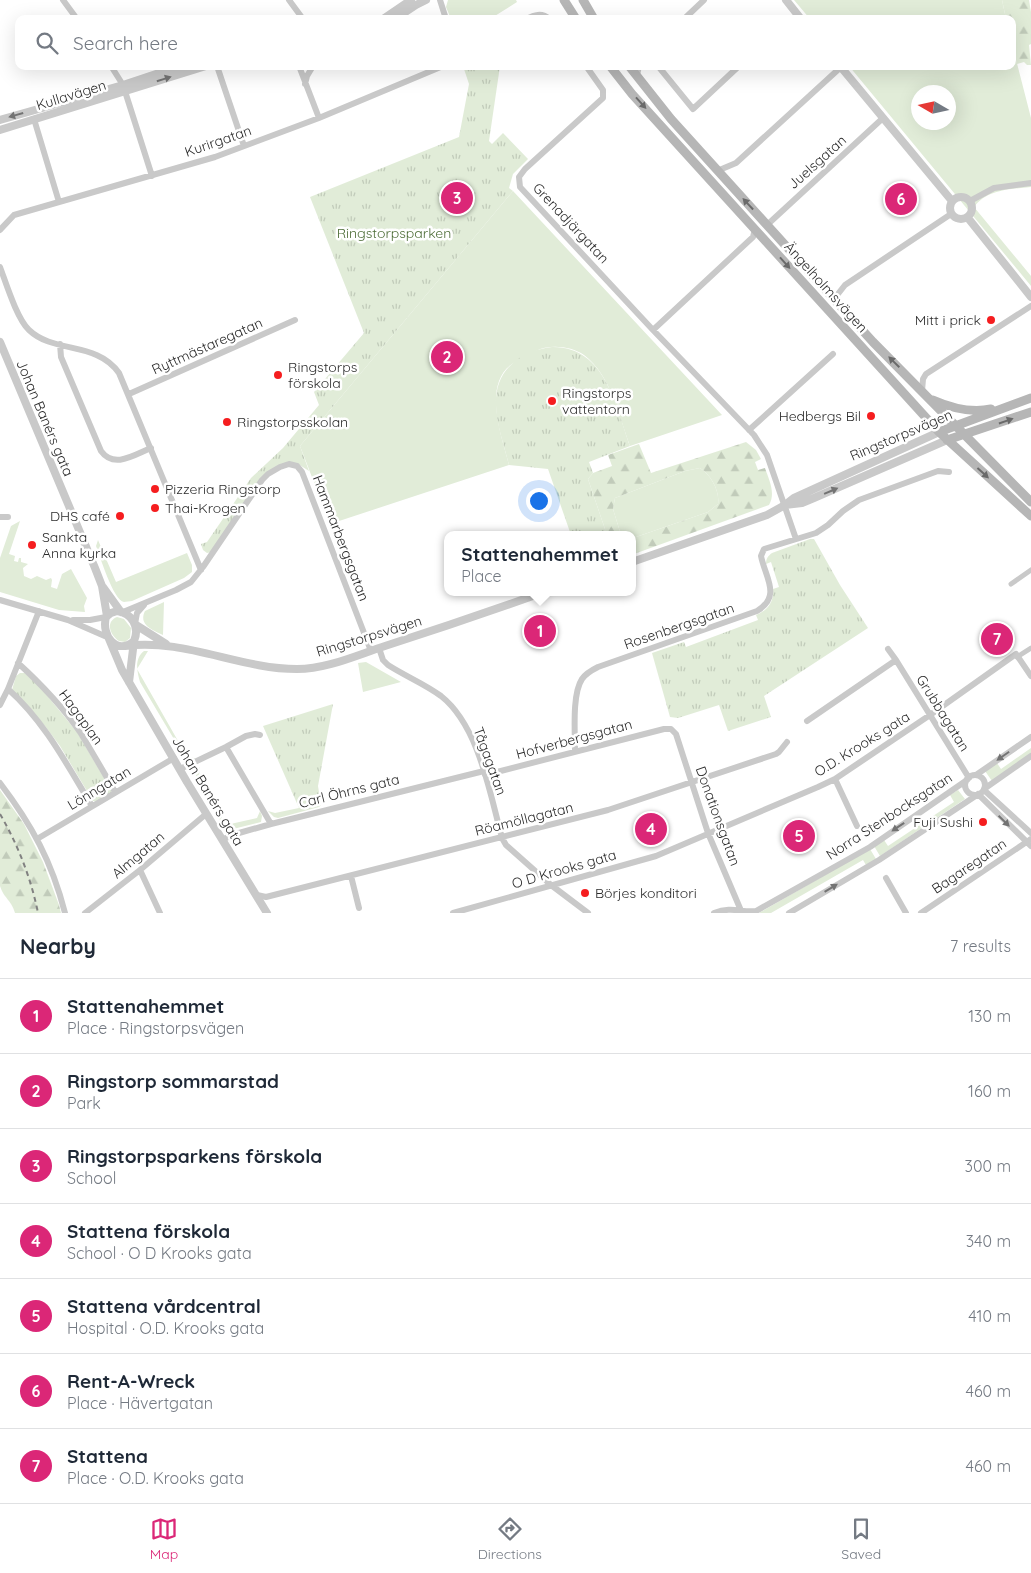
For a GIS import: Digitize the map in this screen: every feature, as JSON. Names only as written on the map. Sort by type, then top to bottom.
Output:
[{"type":"main road","points":[[564,0],[573,15]]},
{"type":"main road","points":[[583,0],[592,15]]},
{"type":"main road","name":"Ängelholmsvägen","points":[[613,70],[632,94],[939,432],[1031,516]]},
{"type":"main road","name":"Ängelholmsvägen","points":[[638,71],[671,119],[766,225],[834,299],[1031,502]]},
{"type":"main road","points":[[925,394],[954,408],[986,410],[1010,405]]},
{"type":"main road","name":"Ringstorpsvägen","points":[[939,432],[1031,398]]},
{"type":"main road","name":"Ringstorpsvägen","points":[[947,440],[1031,412]]},
{"type":"street","points":[[63,0],[74,15]]},
{"type":"street","points":[[289,0],[300,15]]},
{"type":"street","points":[[389,15],[411,0]]},
{"type":"street","points":[[401,15],[426,0]]},
{"type":"street","points":[[440,0],[445,15]]},
{"type":"street","points":[[688,15],[704,0]]},
{"type":"street","points":[[786,0],[795,15]]},
{"type":"street","points":[[113,70],[124,88],[152,176]]},
{"type":"street","name":"Kullavägen","points":[[0,130],[124,88],[170,70]]},
{"type":"street","name":"Kullavägen","points":[[0,120],[191,70]]},
{"type":"street","points":[[218,70],[244,146]]},
{"type":"street","points":[[301,70],[319,118]]},
{"type":"street","points":[[305,84],[310,70]]},
{"type":"street","name":"Kurirgatan","points":[[0,230],[14,215],[215,157],[319,118],[433,70]]},
{"type":"street","name":"Grenadjärgatan","points":[[589,70],[603,90],[603,98],[525,169],[519,177],[519,184],[522,190],[749,430],[767,455],[785,505]]},
{"type":"street","points":[[661,70],[693,109],[735,70]]},
{"type":"street","points":[[717,171],[736,163],[838,70]]},
{"type":"street","points":[[844,70],[952,201]]},
{"type":"street","name":"Juelsgatan","points":[[766,225],[884,118]]},
{"type":"street","points":[[34,119],[59,202]]},
{"type":"street","points":[[970,201],[994,188],[1031,183]]},
{"type":"street","points":[[962,197],[970,201],[973,210],[968,218],[959,220],[951,214],[952,201],[962,197]]},
{"type":"street","points":[[834,299],[845,285],[951,214]]},
{"type":"street","points":[[968,218],[1031,297]]},
{"type":"street","points":[[653,330],[751,239],[755,229]]},
{"type":"street","points":[[0,267],[17,310],[28,329],[40,337],[92,353],[106,360],[119,373],[201,570]]},
{"type":"street","points":[[925,394],[923,379],[926,374],[1031,306]]},
{"type":"street","name":"Ryttmästaregatan","points":[[129,394],[295,320]]},
{"type":"street","name":"Johan Banérs gata","points":[[0,342],[2,353],[102,586],[122,612]]},
{"type":"street","points":[[60,344],[62,357],[103,453],[111,460],[119,461],[150,448]]},
{"type":"street","points":[[749,430],[833,354]]},
{"type":"street","name":"Ringstorpsvägen","points":[[636,561],[767,515],[806,492],[939,432]]},
{"type":"street","name":"Ringstorpsvägen","points":[[785,505],[802,503],[947,440]]},
{"type":"street","name":"Hammarbergsgatan","points":[[122,612],[186,585],[201,570],[262,480],[268,474],[289,464],[295,465],[302,472],[375,649]]},
{"type":"street","name":"Rosenbergsgatan","points":[[576,750],[576,704],[578,688],[584,676],[598,667],[762,608],[768,602],[771,593],[762,560],[764,549],[816,533],[859,500],[938,471],[949,472]]},
{"type":"street","points":[[785,505],[796,539]]},
{"type":"street","points":[[0,517],[8,517]]},
{"type":"street","points":[[1011,584],[1031,570]]},
{"type":"street","name":"Johan Banérs gata","points":[[102,586],[106,616]]},
{"type":"street","name":"Ringstorpsvägen","points":[[131,644],[168,645],[230,659],[298,669],[325,665],[532,596]]},
{"type":"street","points":[[0,600],[68,620],[108,638],[115,644],[131,644]]},
{"type":"street","points":[[129,682],[132,656],[131,644],[136,635],[137,613],[147,602]]},
{"type":"street","points":[[0,705],[39,611]]},
{"type":"street","points":[[68,620],[90,620],[113,612],[122,612],[130,617],[135,625]]},
{"type":"street","points":[[106,616],[104,626],[108,638]]},
{"type":"street","name":"Ringstorpsvägen","points":[[135,625],[168,645]]},
{"type":"street","name":"Johan Banérs gata","points":[[108,638],[129,682],[206,814],[267,913]]},
{"type":"street","points":[[132,656],[144,644]]},
{"type":"street","points":[[1031,648],[1016,656],[1031,676]]},
{"type":"street","name":"Tågagatan","points":[[375,649],[388,666],[440,696],[453,708],[466,728],[484,773],[502,838],[510,850],[552,886],[588,913]]},
{"type":"street","name":"Grubbagatan","points":[[888,649],[971,778]]},
{"type":"street","name":"O.D. Krooks gata","points":[[708,833],[835,779],[1016,656]]},
{"type":"street","points":[[807,720],[896,660]]},
{"type":"street","name":"Hagaplan","points":[[18,663],[43,686],[64,711],[79,732],[115,792]]},
{"type":"street","points":[[8,689],[21,701],[57,746],[92,806]]},
{"type":"street","name":"Hofverbergsgatan","points":[[484,773],[664,728],[671,729]]},
{"type":"street","name":"Donationsgatan","points":[[671,729],[676,734],[708,833],[741,912]]},
{"type":"street","points":[[180,769],[226,748],[246,736],[260,735]]},
{"type":"street","name":"Norra Stenbocksgatan","points":[[714,913],[730,909],[741,912],[756,910],[861,852],[1031,737]]},
{"type":"street","name":"Röamöllagatan","points":[[257,895],[266,897],[608,810],[776,754],[787,742]]},
{"type":"street","points":[[226,748],[271,824]]},
{"type":"street","points":[[789,913],[879,860],[1031,756]]},
{"type":"street","name":"Lönngatan","points":[[37,839],[174,758]]},
{"type":"street","name":"Carl Öhrns gata","points":[[222,840],[232,835],[271,824],[484,773]]},
{"type":"street","points":[[971,778],[984,780],[981,792]]},
{"type":"street","name":"Norra Stenbocksgatan","points":[[971,778],[966,785],[967,790],[972,794],[981,792]]},
{"type":"street","points":[[835,779],[857,826]]},
{"type":"street","points":[[0,783],[28,821],[56,883],[65,913]]},
{"type":"street","points":[[981,792],[1031,832]]},
{"type":"street","points":[[981,792],[1029,843]]},
{"type":"street","name":"Almgatan","points":[[85,913],[140,870],[206,814]]},
{"type":"street","name":"O D Krooks gata","points":[[453,913],[656,856],[708,833]]},
{"type":"street","name":"Bagaregatan","points":[[921,913],[1029,843]]},
{"type":"street","points":[[140,870],[160,913]]},
{"type":"street","points":[[351,876],[359,908]]},
{"type":"street","points":[[886,878],[906,913]]},
{"type":"green space","points":[[448,0],[516,0],[517,2],[496,15],[449,15],[446,7]]},
{"type":"green space","points":[[794,0],[1002,0],[1005,15],[807,15]]},
{"type":"green space","points":[[1002,0],[1029,0],[1031,12],[1031,44],[1029,45],[1031,65],[1027,65],[1024,62],[1017,64],[1016,15],[1005,15]]},
{"type":"green space","points":[[1016,60],[1031,118],[1031,187],[1008,189],[992,193],[979,201],[974,207],[1031,276],[1031,286],[852,70],[1016,70]]},
{"type":"green space","name":"Ringstorpsparken","points":[[464,70],[499,70],[489,141],[492,144],[503,133],[528,159],[513,174],[509,188],[513,191],[300,446],[309,471],[298,464],[269,471],[212,552],[207,553],[203,550],[201,544],[207,542],[251,478],[283,448],[319,405],[314,392],[364,333],[310,197],[459,137],[469,84]]},
{"type":"green space","points":[[513,191],[722,415],[630,446],[608,385],[593,363],[579,352],[567,348],[547,347],[512,364],[503,373],[498,385],[496,398],[497,412],[509,465],[330,524],[300,446]]},
{"type":"green space","points":[[552,347],[570,349],[585,356],[606,381],[613,397],[630,446],[589,462],[593,473],[588,479],[606,531],[570,531],[548,469],[509,465],[496,412],[498,386],[504,374],[513,363],[531,352]]},
{"type":"green space","points":[[746,442],[756,450],[761,459],[755,462],[758,470],[765,468],[772,496],[769,505],[636,553],[636,537],[708,512],[718,504],[718,494],[708,475],[700,468],[685,471],[615,498],[613,509],[620,531],[606,531],[588,479],[593,473],[612,466],[608,455],[639,444],[651,473]]},
{"type":"green space","points":[[700,468],[708,475],[718,494],[718,504],[708,512],[636,537],[636,531],[620,531],[613,509],[615,498],[685,471]]},
{"type":"green space","points":[[20,521],[9,554],[15,556],[14,561],[18,562],[19,558],[21,558],[21,562],[28,564],[23,568],[24,576],[31,579],[37,576],[46,580],[51,578],[51,587],[57,589],[62,574],[71,569],[87,598],[84,606],[85,612],[59,610],[0,592],[0,558],[11,526]]},
{"type":"green space","points":[[814,539],[840,585],[868,628],[764,696],[771,717],[728,731],[719,705],[678,718],[670,717],[652,653],[684,642],[686,647],[758,620],[756,615],[767,608],[771,602],[773,589],[779,587],[771,562],[766,564],[766,560],[772,553]]},
{"type":"green space","points":[[98,540],[116,582],[187,553],[192,565],[192,572],[184,578],[132,601],[124,602],[116,594],[107,577],[96,546]]},
{"type":"green space","points":[[164,602],[163,635],[148,626],[143,620],[143,616],[145,611]]},
{"type":"green space","points":[[117,617],[124,619],[131,628],[130,638],[125,642],[119,641],[110,629],[111,622]]},
{"type":"green space","points":[[144,651],[148,651],[137,669],[141,654]]},
{"type":"green space","points":[[366,662],[401,682],[363,692],[358,663]]},
{"type":"green space","points":[[137,670],[186,755],[196,759],[189,760],[184,756],[140,682]]},
{"type":"green space","points":[[20,673],[25,673],[40,687],[77,732],[112,793],[97,802],[93,801],[60,746],[45,726],[12,690],[16,676]]},
{"type":"green space","points":[[333,704],[318,786],[321,805],[278,818],[274,817],[268,811],[275,813],[299,808],[263,726]]},
{"type":"green space","points":[[1031,748],[1031,754],[992,781],[985,771],[997,763],[1001,769]]},
{"type":"green space","points":[[200,767],[199,775],[226,825],[257,818],[260,811],[262,816],[261,822],[229,830],[224,827],[196,778],[196,771]]},
{"type":"green space","points":[[0,790],[24,824],[43,862],[61,913],[15,913],[12,905],[3,894],[0,886]]},
{"type":"green space","points":[[958,790],[965,799],[880,856],[874,846],[884,840],[888,846],[954,802],[950,795]]},
{"type":"green space","points":[[870,849],[876,859],[866,865],[863,860],[771,913],[759,913]]},
{"type":"railway","points":[[0,814],[23,862],[32,887],[38,913]]},
{"type":"place","name":"Ringstorpsparkens förskola","points":[[457,198]]},
{"type":"place","name":"Rent-A-Wreck","points":[[901,199]]},
{"type":"place","name":"Mitt i prick","points":[[991,320]]},
{"type":"place","name":"Ringstorp sommarstad","points":[[447,357]]},
{"type":"place","name":"Ringstorps förskola","points":[[278,375]]},
{"type":"place","name":"Ringstorps vattentorn","points":[[552,401]]},
{"type":"place","name":"Hedbergs Bil","points":[[871,416]]},
{"type":"place","name":"Ringstorpsskolan","points":[[227,422]]},
{"type":"place","name":"Pizzeria Ringstorp","points":[[155,489]]},
{"type":"place","name":"Thai-Krogen","points":[[155,508]]},
{"type":"place","name":"DHS café","points":[[120,516]]},
{"type":"place","name":"Sankta Anna kyrka","points":[[32,545]]},
{"type":"place","name":"Stattenahemmet","points":[[540,631]]},
{"type":"place","name":"Stattena","points":[[997,639]]},
{"type":"place","name":"Fuji Sushi","points":[[983,822]]},
{"type":"place","name":"Stattena förskola","points":[[651,829]]},
{"type":"place","name":"Stattena vårdcentral","points":[[799,836]]},
{"type":"place","name":"Börjes konditori","points":[[585,893]]}]
